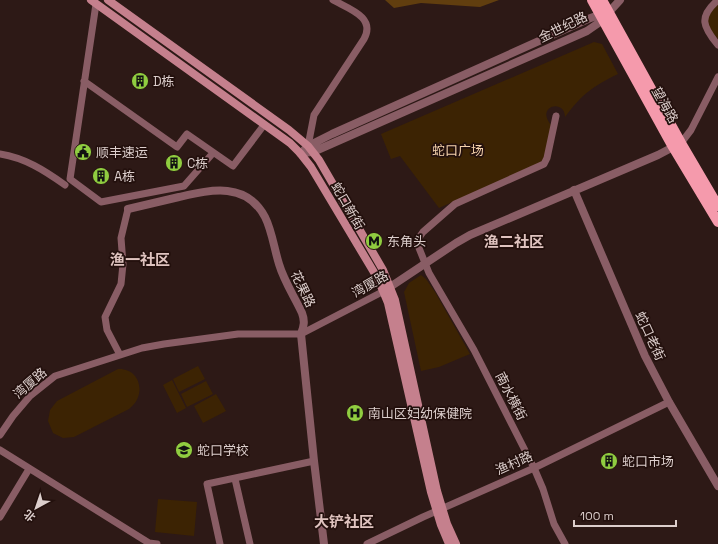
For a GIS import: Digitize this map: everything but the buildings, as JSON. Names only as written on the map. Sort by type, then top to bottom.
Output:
[{"type":"main road","name":"蛇口新街","points":[[108,0],[282,125],[310,149],[328,174],[371,249],[387,289]]},
{"type":"main road","name":"望海路","points":[[592,0],[604,15],[677,145],[718,222]]},
{"type":"main road","name":"望海路","points":[[602,0],[604,15]]},
{"type":"main road","name":"蛇口新街","points":[[93,2],[290,143],[300,153],[322,184],[397,306],[437,491],[441,525],[449,544]]},
{"type":"main road","name":"望海路","points":[[677,145],[718,206]]},
{"type":"main road","name":"蛇口新街","points":[[440,510],[456,544]]},
{"type":"street","points":[[310,149],[314,115],[364,39],[368,29],[367,23],[358,14],[333,0]]},
{"type":"street","points":[[604,15],[620,0]]},
{"type":"street","points":[[718,0],[708,10],[705,22],[708,32],[718,45]]},
{"type":"street","points":[[93,2],[84,81],[70,179],[101,202],[184,186],[213,153]]},
{"type":"street","name":"金世纪路","points":[[310,149],[528,46],[604,15]]},
{"type":"street","name":"金世纪路","points":[[300,153],[587,31],[604,15]]},
{"type":"street","points":[[528,46],[536,46],[538,49],[535,54]]},
{"type":"street","name":"湾厦路","points":[[0,435],[13,416],[30,396],[55,376],[142,348],[199,338],[238,334],[301,334],[387,289],[470,235],[658,155],[677,145],[691,130],[718,77]]},
{"type":"street","points":[[84,81],[177,147],[187,134],[233,166],[264,124]]},
{"type":"street","name":"南水横街","points":[[556,116],[547,158],[544,164],[455,204],[422,232],[418,239],[418,243],[425,264],[474,350],[534,468],[543,489],[554,524],[565,544]]},
{"type":"street","points":[[0,154],[20,159],[37,166],[65,185]]},
{"type":"street","name":"花果路","points":[[128,209],[202,192],[219,190],[234,192],[249,199],[260,210],[267,222],[282,273],[302,313],[304,325],[301,334],[324,544]]},
{"type":"street","name":"蛇口老街","points":[[574,190],[645,356],[669,402],[718,485]]},
{"type":"street","points":[[120,355],[107,330],[105,317],[121,284],[123,264],[121,238],[128,209]]},
{"type":"street","name":"渔村路","points":[[367,544],[534,468],[669,402]]},
{"type":"street","points":[[0,450],[149,543],[157,544]]},
{"type":"street","points":[[220,544],[208,484],[314,461]]},
{"type":"street","points":[[0,517],[29,469]]},
{"type":"street","points":[[235,479],[250,544]]},
{"type":"green space","points":[[718,3],[718,39],[709,29],[707,18]]},
{"type":"green space","name":"蛇口广场","points":[[594,42],[602,44],[618,74],[588,91],[565,117],[564,111],[561,108],[556,106],[548,109],[546,113],[551,125],[545,159],[541,162],[439,208],[400,156],[391,159],[381,134]]},
{"type":"green space","points":[[421,275],[426,279],[435,292],[470,354],[439,367],[421,371],[404,292],[409,283]]},
{"type":"green space","points":[[198,366],[205,379],[179,392],[173,379]]},
{"type":"green space","points":[[118,369],[126,370],[132,373],[139,384],[138,397],[135,404],[129,409],[74,437],[63,438],[53,433],[48,421],[50,410],[57,401]]},
{"type":"green space","points":[[172,380],[186,408],[177,413],[163,385]]},
{"type":"green space","points":[[206,381],[213,394],[187,407],[181,394]]},
{"type":"green space","points":[[216,394],[226,411],[203,423],[194,406]]},
{"type":"green space","points":[[158,499],[197,502],[194,536],[155,532]]},
{"type":"shaded area","points":[[385,0],[499,0],[480,7],[421,3],[394,8]]},
{"type":"place","name":"D栋","points":[[140,81]]},
{"type":"place","name":"顺丰速运","points":[[83,152]]},
{"type":"place","name":"C栋","points":[[174,163]]},
{"type":"place","name":"A栋","points":[[101,176]]},
{"type":"place","name":"东角头","points":[[374,241]]},
{"type":"place","name":"南山区妇幼保健院","points":[[355,413]]},
{"type":"place","name":"蛇口学校","points":[[184,450]]},
{"type":"place","name":"蛇口市场","points":[[609,461]]},
{"type":"district","name":"渔二社区","points":[[514,241]]},
{"type":"district","name":"渔一社区","points":[[140,259]]},
{"type":"district","name":"大铲社区","points":[[344,521]]}]
